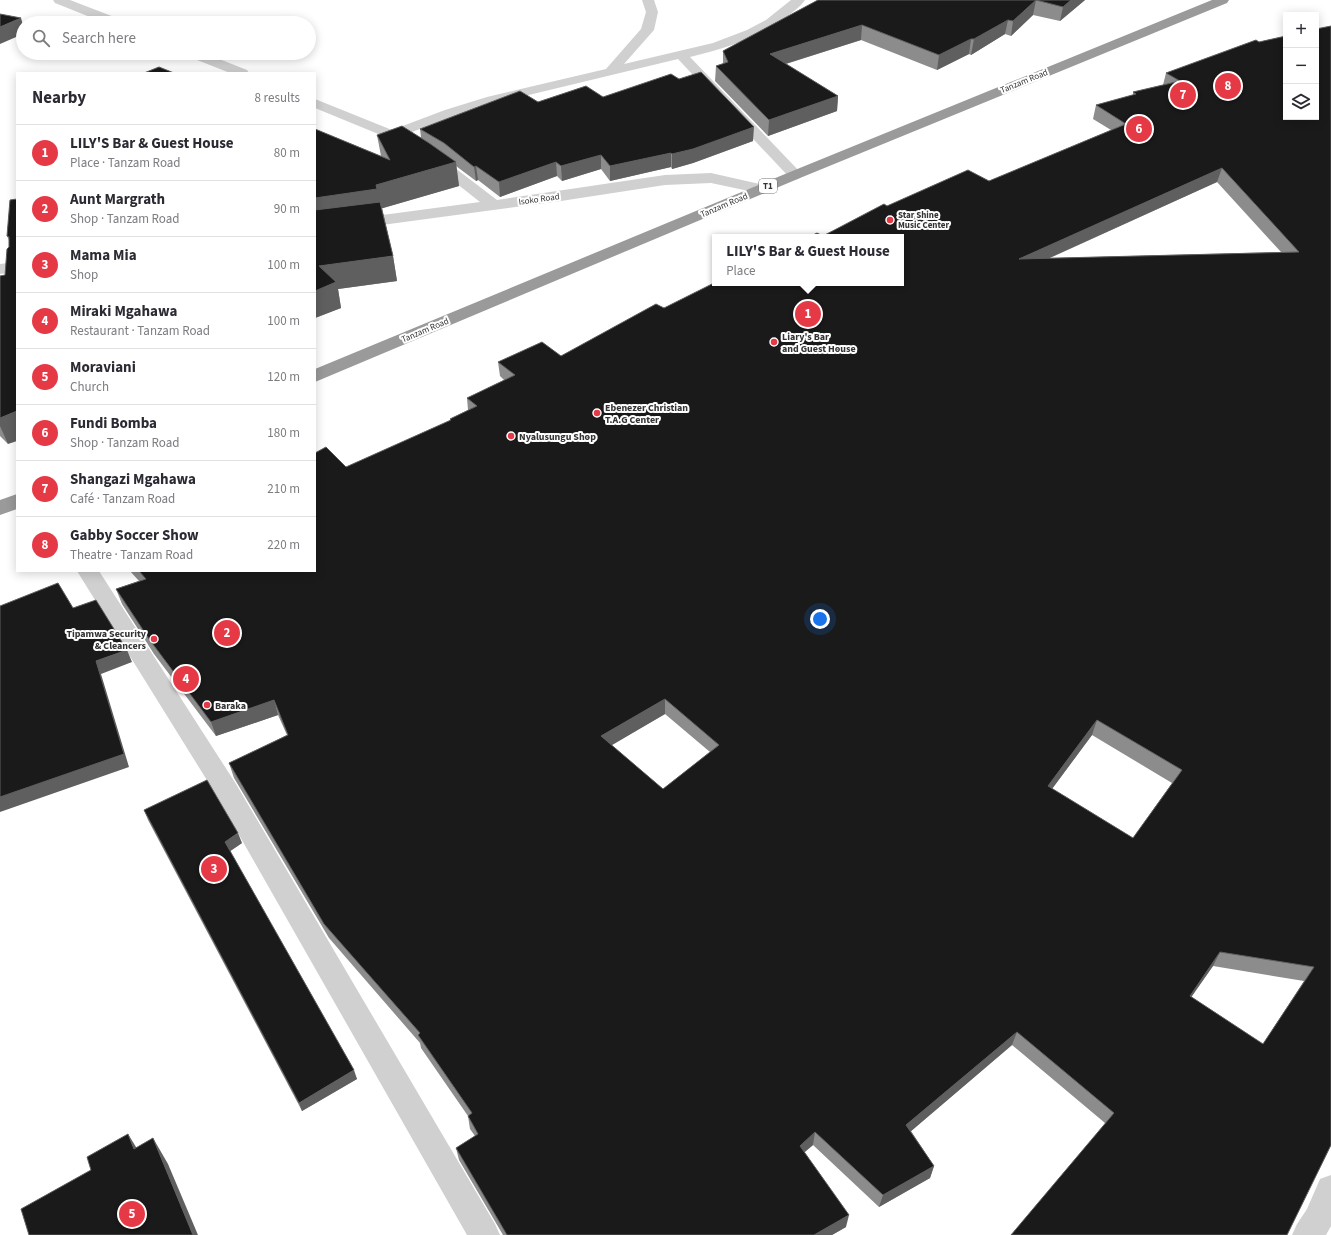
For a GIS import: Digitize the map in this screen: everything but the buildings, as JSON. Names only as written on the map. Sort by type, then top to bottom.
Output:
[{"type":"highway","name":"Tanzam Road","points":[[316,376],[763,188],[1223,0]]},
{"type":"highway","points":[[0,508],[16,501]]},
{"type":"street","points":[[59,0],[99,16]]},
{"type":"street","points":[[610,72],[647,30],[652,12],[648,0]]},
{"type":"street","points":[[392,134],[450,112],[492,100],[716,46],[752,33],[771,23],[799,0]]},
{"type":"street","points":[[681,55],[795,175]]},
{"type":"street","points":[[210,60],[240,72]]},
{"type":"street","points":[[316,103],[392,134],[440,162],[494,205]]},
{"type":"street","name":"Isoko Road","points":[[316,229],[665,180],[712,178],[763,188]]},
{"type":"street","points":[[0,269],[16,267]]},
{"type":"street","points":[[89,572],[226,791],[484,1235]]},
{"type":"street","points":[[1308,1235],[1318,1220],[1331,1190]]},
{"type":"place","name":"Gabby Soccer Show","points":[[1228,86]]},
{"type":"place","name":"Shangazi Mgahawa","points":[[1183,95]]},
{"type":"place","name":"Fundi Bomba","points":[[1139,129]]},
{"type":"place","name":"Star Shine Music Center","points":[[890,220]]},
{"type":"place","name":"LILY'S Bar & Guest House","points":[[808,314]]},
{"type":"place","name":"Liary's Bar and Guest House","points":[[774,342]]},
{"type":"place","name":"Ebenezer Christian T.A.G Center","points":[[597,413]]},
{"type":"place","name":"Nyalusungu Shop","points":[[511,436]]},
{"type":"place","name":"Aunt Margrath","points":[[227,633]]},
{"type":"place","name":"Tipamwa Security & Cleancers","points":[[154,639]]},
{"type":"place","name":"Miraki Mgahawa","points":[[186,679]]},
{"type":"place","name":"Baraka","points":[[207,705]]},
{"type":"place","name":"Mama Mia","points":[[214,869]]},
{"type":"place","name":"Moraviani","points":[[132,1214]]}]
